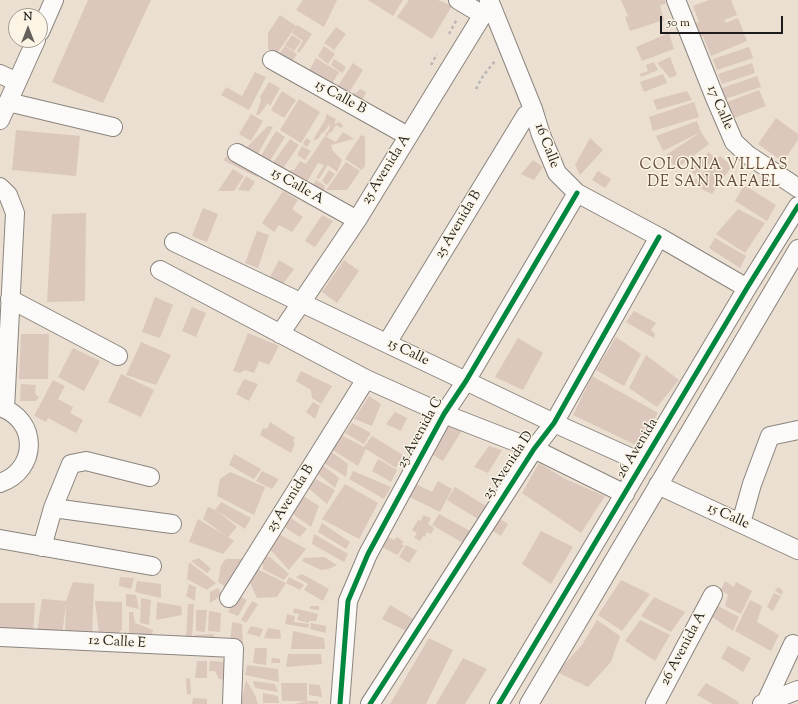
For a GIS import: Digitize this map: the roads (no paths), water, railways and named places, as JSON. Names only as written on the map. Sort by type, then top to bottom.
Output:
[{"type":"street","points":[[458,0],[487,6]]},
{"type":"street","name":"17 Calle","points":[[676,0],[734,142],[748,155],[798,188]]},
{"type":"street","points":[[48,11],[52,1]]},
{"type":"street","name":"16 Calle","points":[[487,6],[533,109],[540,135],[557,174],[577,193],[660,237],[747,288]]},
{"type":"street","name":"25 Avenida A","points":[[280,334],[357,220],[487,6]]},
{"type":"street","points":[[0,120],[32,48]]},
{"type":"street","name":"15 Calle B","points":[[272,60],[408,136]]},
{"type":"street","points":[[0,74],[17,82]]},
{"type":"street","points":[[8,102],[113,127]]},
{"type":"street","name":"25 Avenida B","points":[[387,343],[526,115],[533,109]]},
{"type":"street","name":"15 Calle A","points":[[237,153],[357,220]]},
{"type":"street","points":[[0,187],[8,195],[15,213],[2,408],[15,415],[23,424],[28,435],[29,447],[27,459],[21,470],[12,478],[0,483]]},
{"type":"street","name":"25 Avenida C","points":[[340,704],[348,601],[368,554],[444,414],[466,381],[577,193]]},
{"type":"street","name":"26 Avenida","points":[[499,704],[747,288],[798,206]]},
{"type":"street","name":"25 Avenida D","points":[[370,704],[534,449],[554,423],[660,237]]},
{"type":"street","name":"15 Calle","points":[[174,242],[554,423],[643,463]]},
{"type":"street","points":[[529,704],[798,249]]},
{"type":"street","points":[[160,270],[366,379],[444,414],[534,449],[625,494]]},
{"type":"street","points":[[10,299],[118,356]]},
{"type":"street","name":"25 Avenida B","points":[[229,598],[366,379]]},
{"type":"street","points":[[742,523],[752,484],[770,436],[798,430]]},
{"type":"street","points":[[42,547],[53,508],[71,464],[86,461],[150,477]]},
{"type":"street","name":"15 Calle","points":[[658,485],[798,550]]},
{"type":"street","points":[[53,508],[172,524]]},
{"type":"street","points":[[0,539],[152,566]]},
{"type":"street","name":"26 Avenida A","points":[[655,704],[712,595]]},
{"type":"street","name":"12 Calle E","points":[[0,637],[234,648],[232,704]]},
{"type":"street","points":[[764,703],[793,644]]},
{"type":"street","points":[[764,703],[798,690]]},
{"type":"district","name":"COLONIA VILLAS DE SAN RAFAEL","points":[[714,174]]}]
